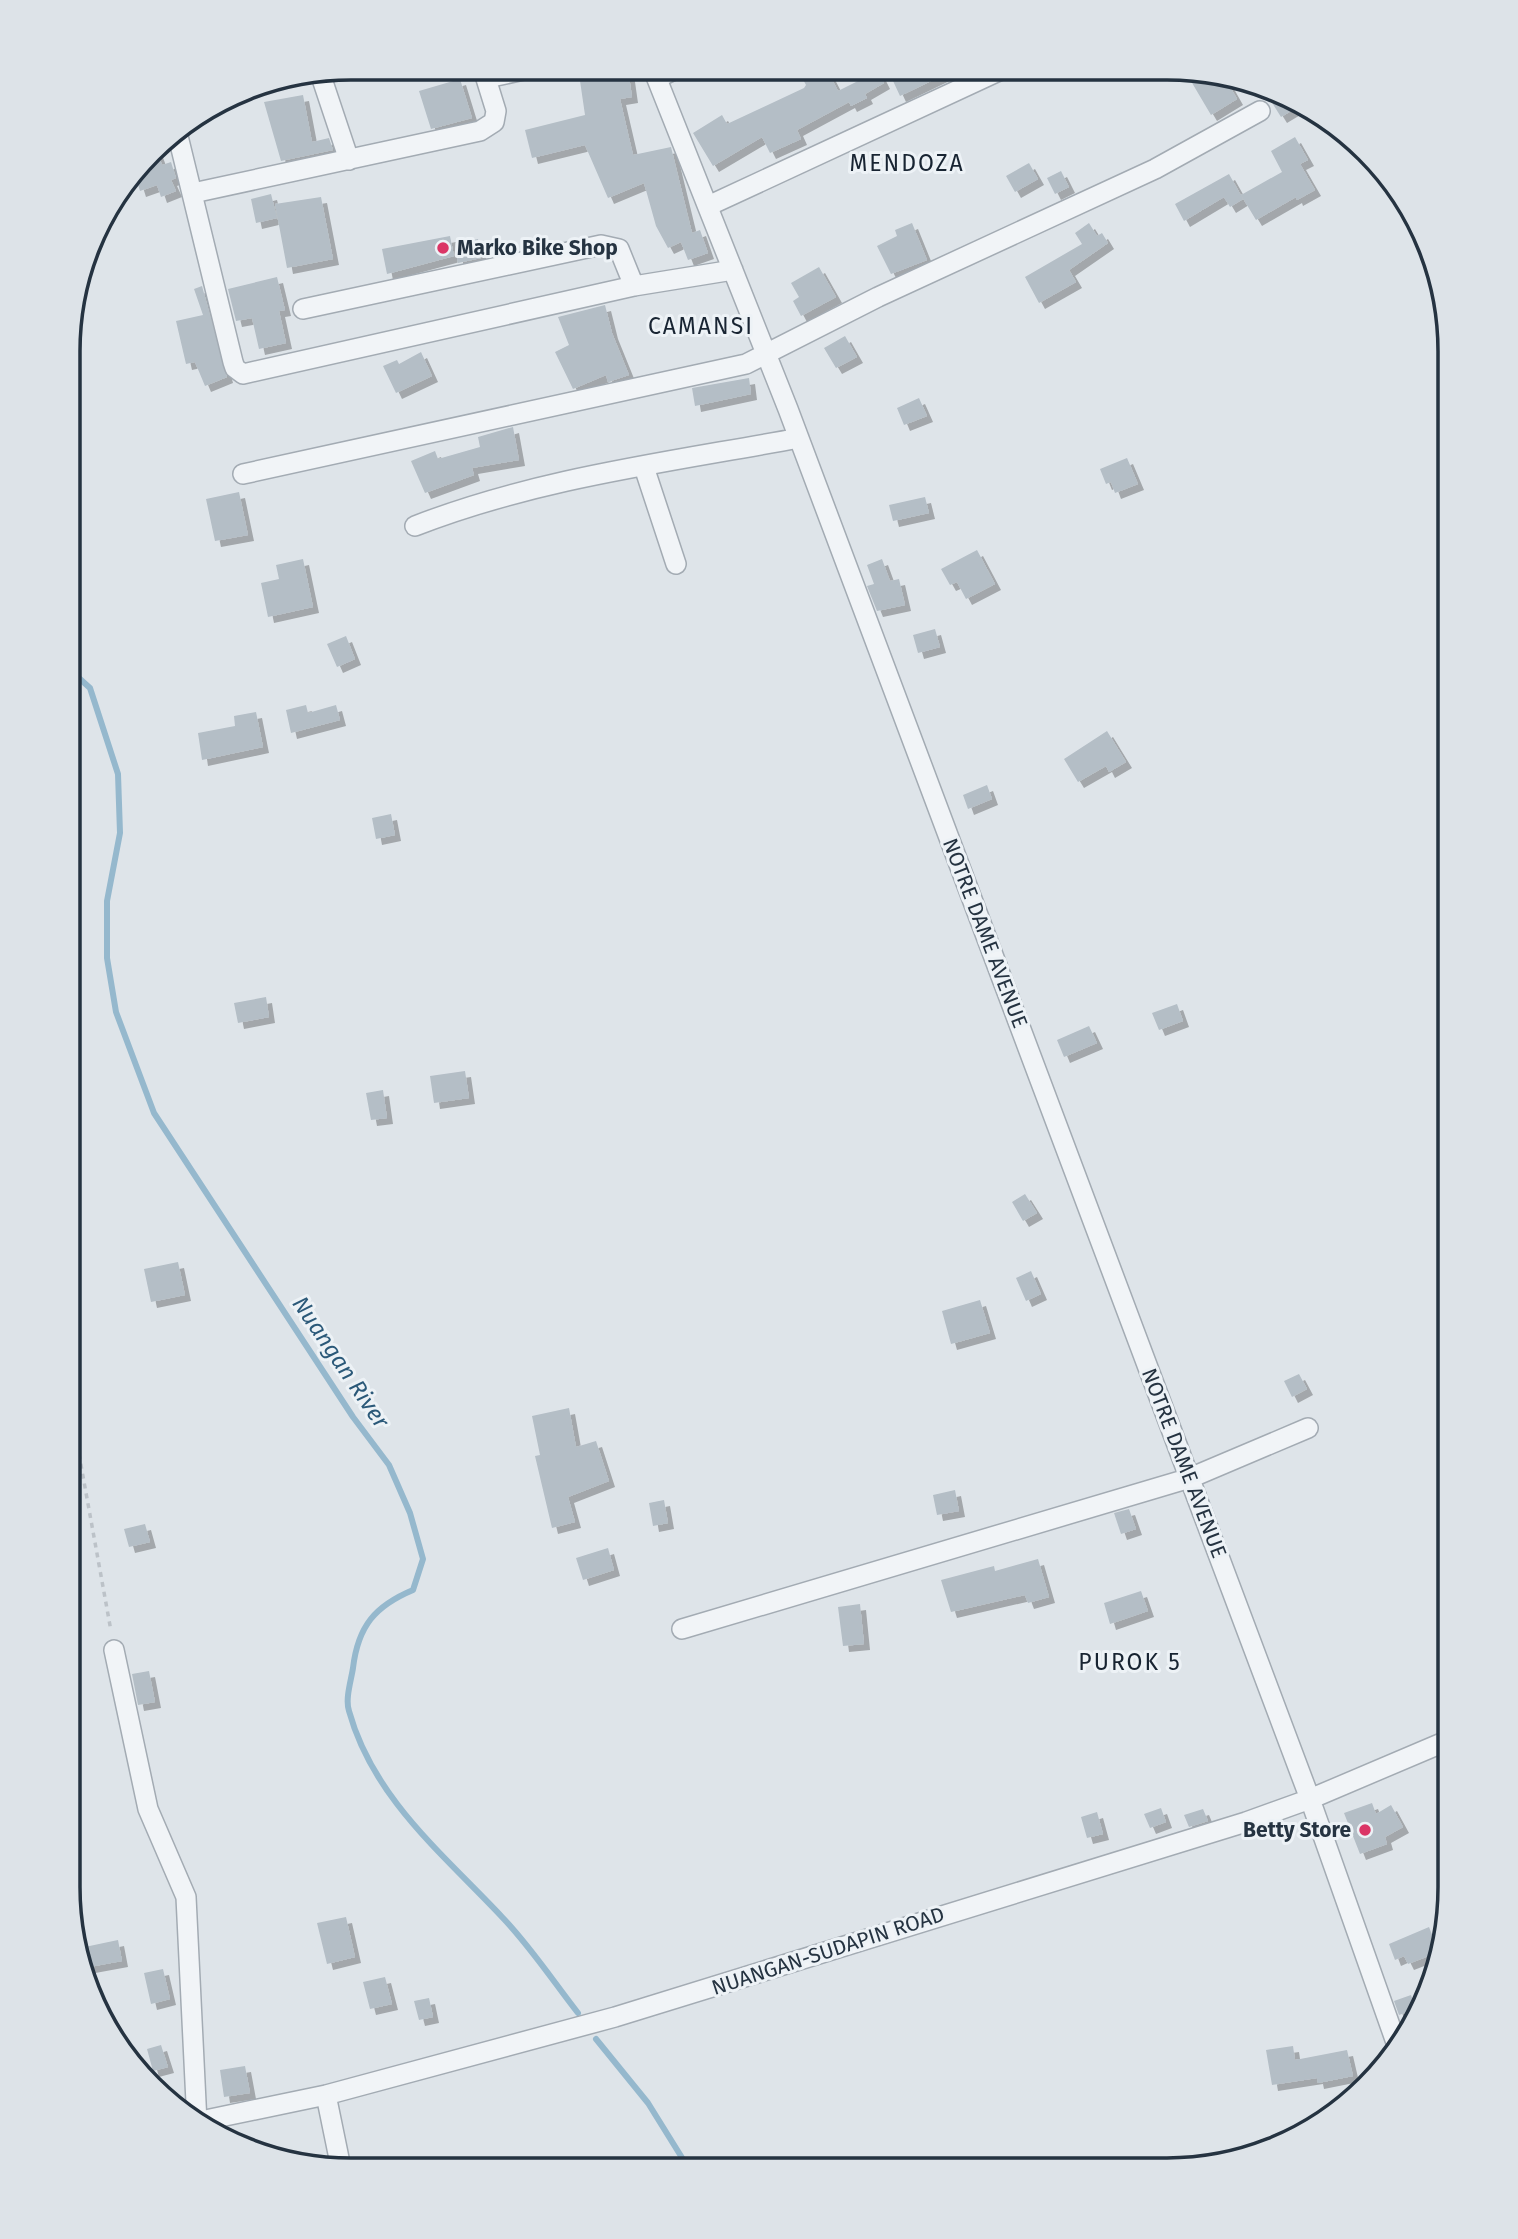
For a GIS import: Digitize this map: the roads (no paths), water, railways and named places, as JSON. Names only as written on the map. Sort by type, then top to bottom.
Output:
[{"type":"street","points":[[193,193],[470,134],[494,122],[496,111],[487,80]]},
{"type":"street","name":"NOTRE DAME AVENUE","points":[[657,80],[799,438],[1310,1799],[1394,2035]]},
{"type":"street","points":[[708,206],[979,80]]},
{"type":"street","points":[[323,82],[349,160]]},
{"type":"street","points":[[243,474],[746,364],[878,297],[1155,169],[1260,111]]},
{"type":"street","points":[[180,143],[234,368],[243,374],[634,286],[733,270]]},
{"type":"street","points":[[303,309],[601,245],[620,249],[634,286]]},
{"type":"street","points":[[415,526],[466,506],[523,491],[799,438]]},
{"type":"street","points":[[644,467],[677,564]]},
{"type":"street","points":[[682,1629],[1190,1478],[1308,1428]]},
{"type":"street","points":[[114,1650],[148,1809],[186,1897],[196,2109]]},
{"type":"street","name":"NUANGAN-SUDAPIN ROAD","points":[[211,2119],[326,2095],[640,2010],[1000,1896],[1189,1840],[1310,1799],[1438,1745]]},
{"type":"street","points":[[326,2095],[339,2158]]},
{"type":"waterway","name":"Nuangan River","points":[[80,679],[90,688],[118,774],[120,833],[107,901],[107,958],[116,1012],[154,1113],[353,1417],[389,1465],[410,1513],[423,1559],[413,1590],[379,1611],[364,1629],[359,1640],[348,1701],[360,1742],[392,1798],[412,1823],[512,1928],[578,2013]]},
{"type":"waterway","name":"Nuangan River","points":[[596,2039],[648,2103],[682,2158]]},
{"type":"place","name":"Marko Bike Shop","points":[[443,248]]},
{"type":"place","name":"Betty Store","points":[[1365,1830]]},
{"type":"district","name":"MENDOZA","points":[[907,163]]},
{"type":"district","name":"CAMANSI","points":[[701,326]]},
{"type":"district","name":"PUROK 5","points":[[1130,1662]]}]
